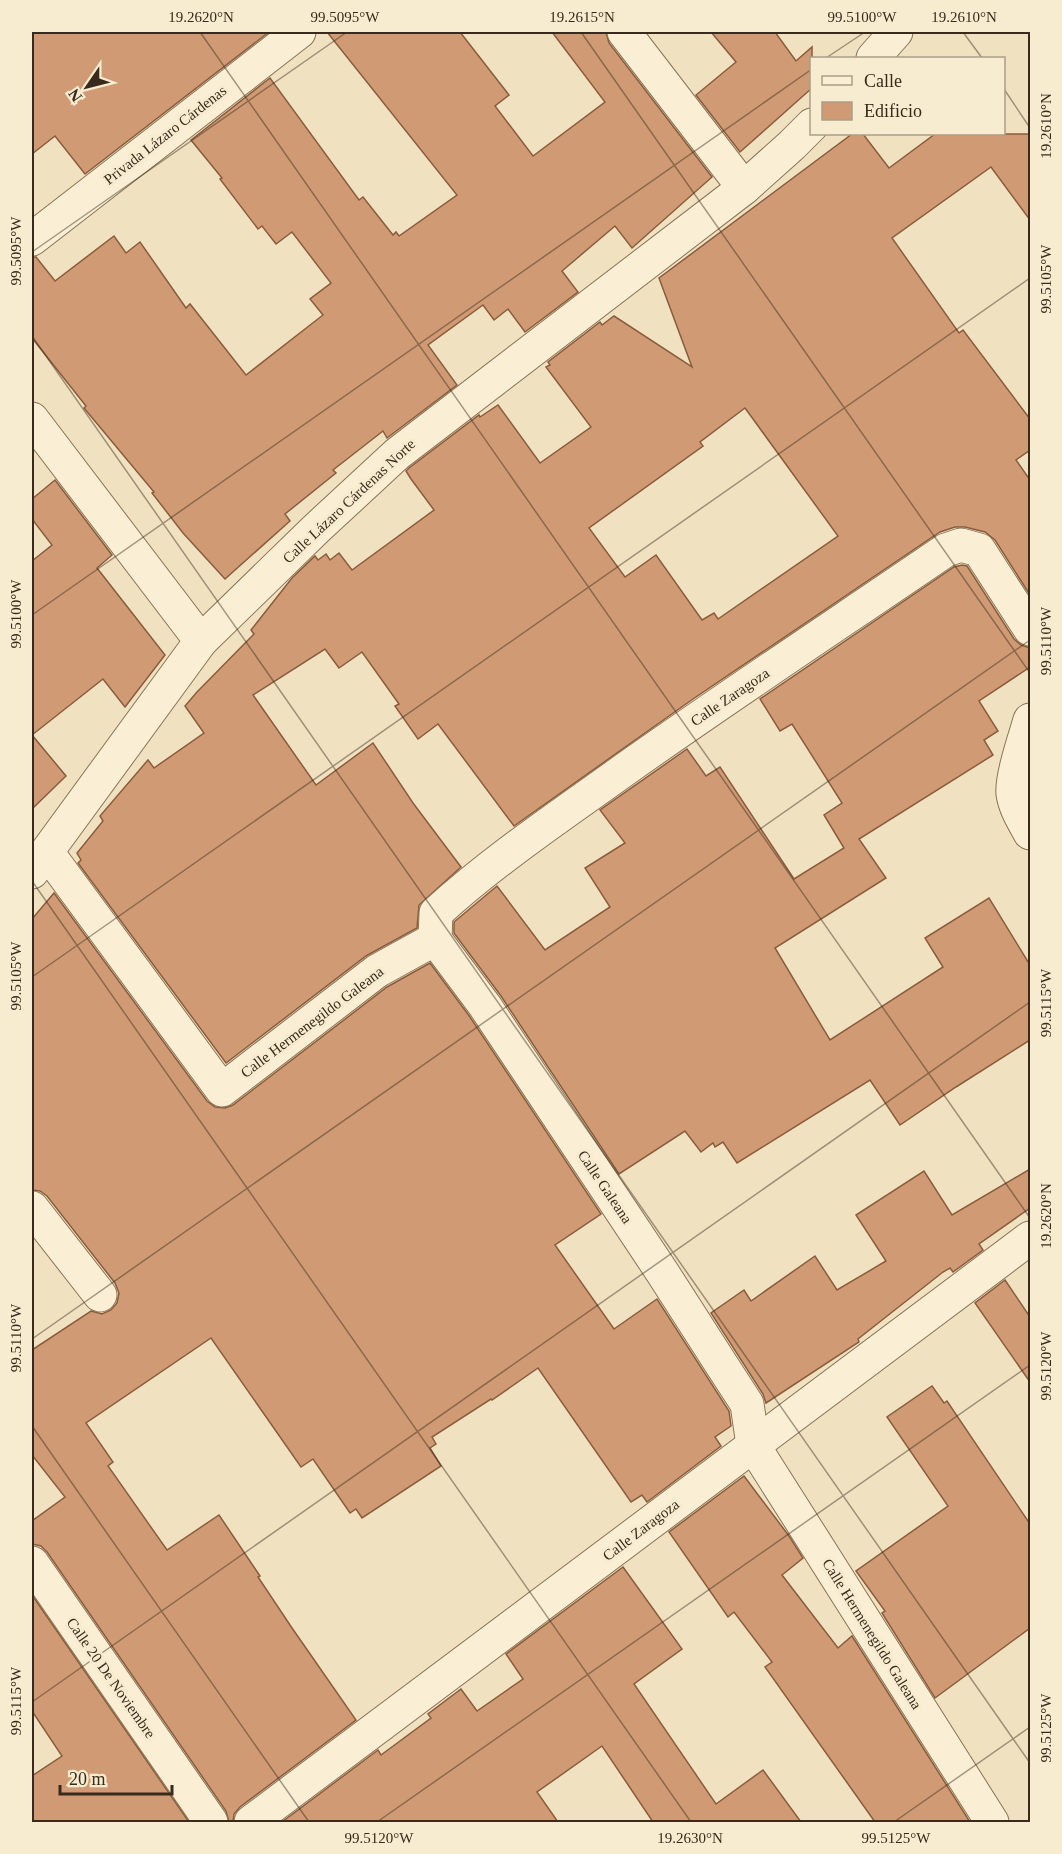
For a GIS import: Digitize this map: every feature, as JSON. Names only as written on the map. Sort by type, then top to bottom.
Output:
[{"type":"street","name":"Privada Lázaro Cárdenas","points":[[32,239],[299,32]]},
{"type":"street","points":[[624,32],[744,188]]},
{"type":"street","points":[[874,57],[896,32]]},
{"type":"street","name":"Calle Lázaro Cárdenas Norte","points":[[39,862],[201,641],[397,454],[744,188],[810,127]]},
{"type":"street","points":[[32,419],[201,641]]},
{"type":"street","name":"Calle Zaragoza","points":[[435,939],[436,913],[533,835],[946,550],[961,545],[979,550],[1030,629]]},
{"type":"street","points":[[1030,720],[1022,744],[1013,794],[1020,817],[1030,833]]},
{"type":"street","name":"Calle Hermenegildo Galeana","points":[[39,862],[222,1090],[377,971],[435,939]]},
{"type":"street","name":"Calle Galeana","points":[[435,939],[485,1006],[747,1404],[753,1445]]},
{"type":"street","points":[[32,1208],[100,1295]]},
{"type":"street","name":"Calle Zaragoza","points":[[251,1822],[1030,1238]]},
{"type":"street","name":"Calle Hermenegildo Galeana","points":[[753,1445],[992,1822]]},
{"type":"street","name":"Calle 20 De Noviembre","points":[[32,1563],[211,1822]]},
{"type":"building","points":[[32,32],[269,32],[85,174],[55,136],[32,154]]},
{"type":"building","points":[[327,32],[460,32],[509,95],[495,106],[533,156],[605,102],[552,32],[606,32],[609,43],[712,177],[632,248],[615,226],[562,271],[578,292],[525,332],[508,309],[494,320],[483,305],[428,345],[457,385],[387,438],[383,431],[333,470],[336,473],[285,514],[290,521],[225,579],[183,533],[152,493],[154,492],[84,408],[86,406],[32,338],[32,257],[36,257],[55,281],[114,236],[126,253],[140,242],[186,308],[190,304],[246,375],[323,315],[310,299],[331,283],[292,232],[276,244],[262,226],[258,229],[220,179],[222,178],[191,140],[270,78],[359,200],[363,197],[393,235],[396,232],[399,236],[457,195]]},
{"type":"building","points":[[711,32],[775,32],[796,61],[812,47],[810,90],[740,152],[696,95],[736,62]]},
{"type":"building","points":[[1030,134],[1030,220],[991,167],[892,238],[959,333],[963,330],[1030,419],[1030,450],[1016,460],[1030,480],[1030,595],[995,540],[985,532],[955,527],[940,532],[693,699],[514,826],[438,724],[418,739],[395,706],[399,704],[362,652],[339,668],[325,649],[253,695],[316,785],[373,743],[413,803],[461,867],[419,905],[417,928],[366,956],[226,1063],[78,863],[81,860],[77,853],[103,821],[100,816],[148,760],[154,768],[204,733],[185,706],[254,634],[251,630],[292,578],[315,556],[318,560],[326,554],[330,560],[339,553],[352,570],[434,510],[406,471],[409,468],[479,415],[480,417],[498,405],[540,463],[591,427],[546,367],[550,365],[548,362],[600,322],[602,325],[614,316],[692,367],[659,278],[851,135],[864,135],[889,168],[934,135]],"holes":[[[745,408],[838,536],[718,619],[714,613],[702,620],[656,555],[625,577],[589,528],[703,446],[700,442]]]},
{"type":"building","points":[[55,480],[112,555],[97,568],[165,655],[125,707],[103,679],[32,735],[32,561],[52,545],[32,519],[32,499]]},
{"type":"building","points":[[967,566],[1014,639],[1030,648],[1030,667],[979,701],[998,731],[984,740],[993,755],[859,839],[886,878],[775,948],[830,1040],[943,967],[925,938],[989,898],[1030,965],[1030,1040],[900,1125],[870,1080],[737,1163],[723,1142],[715,1147],[713,1143],[701,1152],[685,1131],[619,1174],[501,996],[454,933],[454,922],[497,886],[545,950],[610,907],[585,868],[625,843],[600,810],[687,749],[706,776],[720,767],[794,879],[844,848],[824,815],[842,803],[792,724],[780,731],[760,699],[954,567]]},
{"type":"building","points":[[32,735],[66,776],[32,809]]},
{"type":"building","points":[[54,893],[207,1101],[215,1107],[225,1108],[233,1105],[387,987],[430,963],[470,1017],[601,1214],[555,1245],[614,1329],[657,1299],[729,1411],[731,1426],[715,1437],[721,1446],[647,1502],[642,1495],[631,1502],[538,1368],[432,1437],[436,1444],[430,1448],[441,1466],[362,1518],[356,1509],[350,1513],[313,1459],[301,1467],[211,1338],[86,1423],[113,1462],[108,1466],[167,1550],[219,1515],[292,1628],[356,1720],[240,1807],[234,1814],[233,1822],[229,1822],[226,1811],[47,1552],[41,1546],[32,1544],[32,1521],[65,1497],[32,1455],[32,1350],[91,1311],[102,1314],[111,1310],[117,1303],[119,1293],[115,1283],[47,1196],[40,1191],[32,1190],[32,919]]},
{"type":"building","points":[[1030,1169],[1030,1208],[979,1244],[983,1250],[953,1272],[950,1268],[943,1272],[858,1339],[859,1342],[766,1403],[763,1394],[711,1313],[744,1290],[751,1301],[815,1256],[837,1290],[886,1261],[856,1215],[924,1171],[952,1215]]},
{"type":"building","points":[[1005,1280],[1030,1317],[1030,1382],[975,1303]]},
{"type":"building","points":[[932,1386],[944,1403],[947,1401],[1030,1524],[1030,1628],[935,1698],[882,1613],[885,1611],[856,1571],[948,1506],[887,1417]]},
{"type":"building","points":[[744,1476],[803,1558],[782,1575],[838,1648],[852,1636],[970,1822],[875,1822],[765,1667],[772,1662],[734,1612],[728,1617],[669,1532]]},
{"type":"building","points":[[623,1567],[682,1649],[634,1684],[716,1804],[763,1770],[801,1822],[653,1822],[602,1746],[537,1792],[558,1822],[282,1822],[378,1750],[381,1755],[431,1718],[428,1714],[461,1689],[477,1711],[523,1679],[506,1654]]},
{"type":"building","points":[[32,1595],[189,1822],[32,1822],[32,1776],[62,1756],[32,1711]]}]
